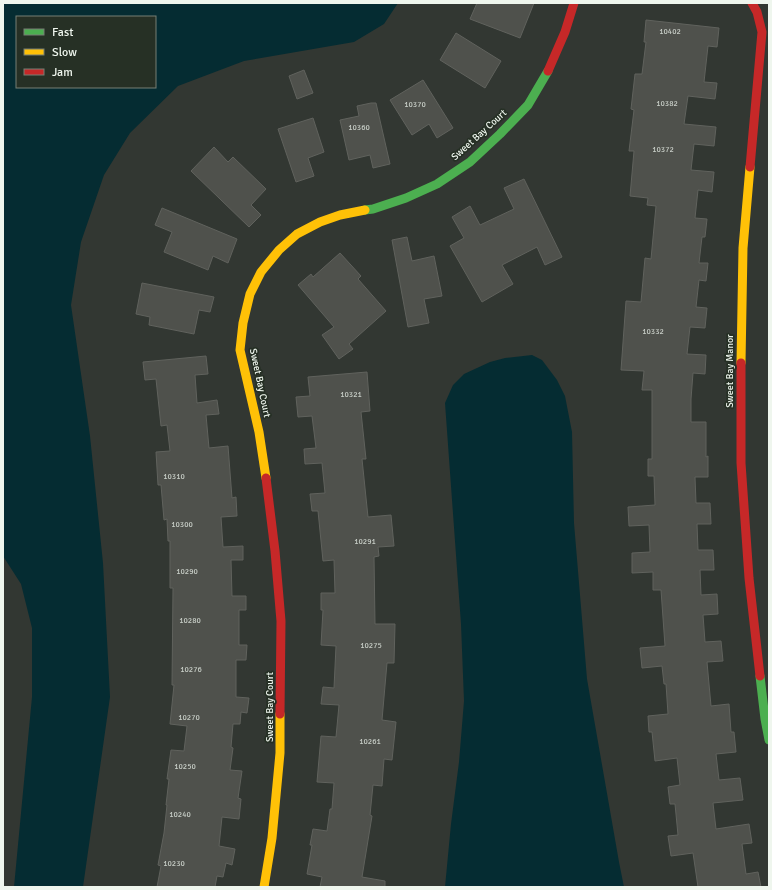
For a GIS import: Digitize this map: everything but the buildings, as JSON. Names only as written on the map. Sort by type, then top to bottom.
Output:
[{"type":"street","name":"Sweet Bay Court","points":[[264,887],[272,838],[280,753],[281,621],[267,482],[259,432],[240,350],[243,323],[250,294],[261,272],[279,250],[297,234],[320,222],[340,215],[373,209],[406,198],[437,184],[470,162],[528,105],[553,60],[565,32],[574,3]]},
{"type":"street","name":"Sweet Bay Manor","points":[[752,3],[757,12],[762,32],[743,248],[741,463],[749,578],[764,711],[769,740]]},
{"type":"water","points":[[3,3],[398,3],[384,24],[354,42],[244,61],[178,86],[130,133],[104,175],[81,242],[71,305],[90,436],[103,563],[110,697],[83,887],[14,887],[32,697],[32,628],[21,584],[3,556]]},
{"type":"water","points":[[532,355],[542,360],[557,380],[565,396],[572,432],[574,523],[587,679],[624,887],[445,887],[459,762],[464,701],[461,624],[445,403],[453,385],[464,374],[490,362],[505,358]]},
{"type":"traffic: fast","points":[[365,210],[373,209],[406,198],[437,184],[470,162],[528,105],[548,71]]},
{"type":"traffic: fast","points":[[760,676],[769,740]]},
{"type":"traffic: slow","points":[[741,363],[743,248],[750,167]]},
{"type":"traffic: slow","points":[[266,478],[259,432],[240,350],[243,323],[250,294],[261,272],[279,250],[297,234],[320,222],[340,215],[365,210]]},
{"type":"traffic: slow","points":[[264,887],[272,838],[280,753],[280,714]]},
{"type":"traffic: jam","points":[[548,71],[565,32],[574,3]]},
{"type":"traffic: jam","points":[[750,167],[762,32],[757,12],[752,3]]},
{"type":"traffic: jam","points":[[741,363],[741,463],[749,578],[760,676]]},
{"type":"traffic: jam","points":[[266,478],[275,551],[281,621],[280,714]]}]
